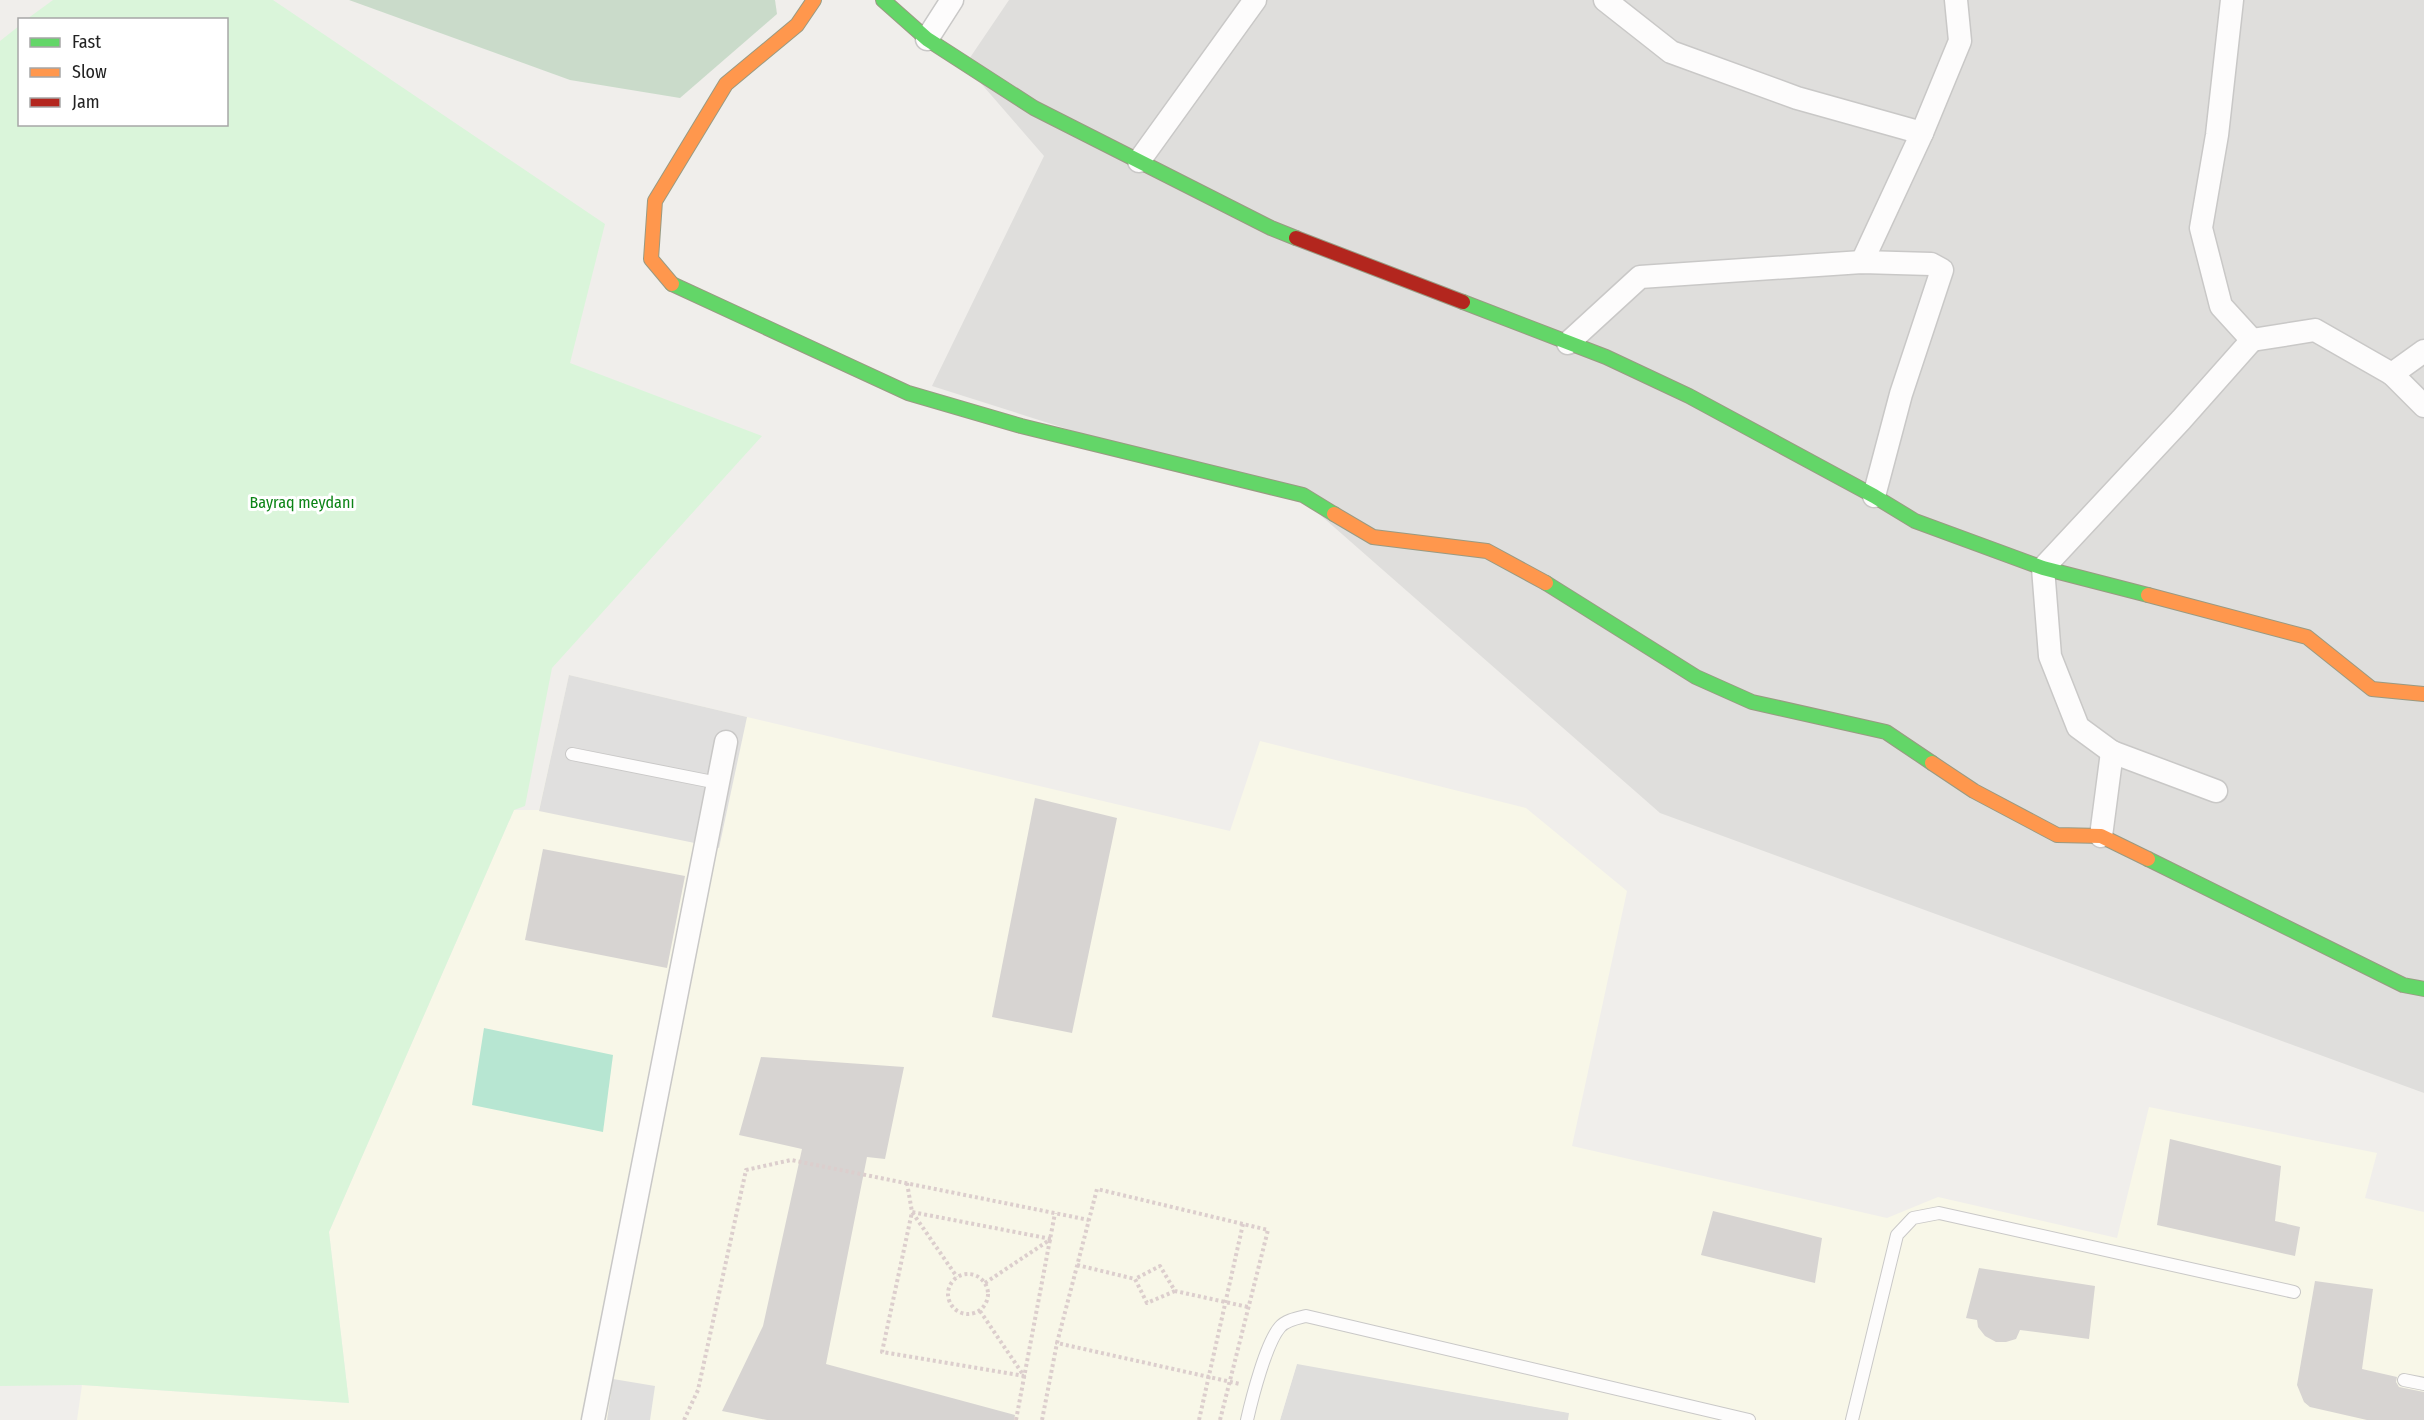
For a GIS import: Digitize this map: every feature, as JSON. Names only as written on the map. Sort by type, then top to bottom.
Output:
[{"type":"street","points":[[814,0],[797,24],[726,84],[656,201],[651,260],[673,285],[908,393],[1021,426],[1303,495],[1373,537],[1488,551],[1538,578],[1696,677],[1752,702],[1886,732],[1974,790],[2057,835],[2101,836],[2403,985],[2424,988]]},
{"type":"street","points":[[883,0],[927,39],[1034,108],[1271,228],[1606,357],[1689,396],[1874,496],[1915,521],[2043,568],[2307,637],[2372,689],[2424,693]]},
{"type":"street","points":[[927,39],[952,0]]},
{"type":"street","points":[[1139,161],[1255,0]]},
{"type":"street","points":[[1605,0],[1671,52],[1797,98],[1922,133]]},
{"type":"street","points":[[1862,262],[1922,133],[1960,41],[1956,0]]},
{"type":"street","points":[[2232,0],[2217,135],[2200,228],[2221,306],[2252,340]]},
{"type":"street","points":[[1568,343],[1640,277],[1862,262],[1931,264],[1942,270],[1901,394],[1874,496]]},
{"type":"street","points":[[2216,791],[2112,752],[2078,727],[2050,656],[2043,568],[2252,340],[2315,330],[2392,375],[2424,406]]},
{"type":"street","points":[[2392,375],[2424,351]]},
{"type":"street","points":[[594,1420],[726,741]]},
{"type":"street","points":[[2101,836],[2112,752]]},
{"type":"lane","points":[[572,754],[718,783]]},
{"type":"lane","points":[[1852,1420],[1897,1235],[1913,1218],[1939,1213],[2294,1292]]},
{"type":"lane","points":[[1247,1420],[1267,1353],[1280,1327],[1306,1316],[1749,1420]]},
{"type":"lane","points":[[2404,1380],[2424,1384]]},
{"type":"path","points":[[684,1420],[698,1390],[746,1170],[792,1160],[1089,1220]]},
{"type":"path","points":[[907,1183],[912,1212],[882,1352],[1024,1376]]},
{"type":"path","points":[[1042,1420],[1057,1343],[1097,1189],[1268,1230],[1220,1420]]},
{"type":"path","points":[[912,1212],[1051,1239]]},
{"type":"path","points":[[912,1212],[957,1277]]},
{"type":"path","points":[[1016,1420],[1055,1213]]},
{"type":"path","points":[[1199,1420],[1243,1224]]},
{"type":"path","points":[[985,1283],[1051,1239]]},
{"type":"path","points":[[1077,1265],[1136,1279],[1160,1266],[1175,1291]]},
{"type":"path","points":[[972,1274],[980,1277],[985,1283],[988,1298],[980,1311],[964,1314],[952,1305],[949,1290],[957,1277],[972,1274]]},
{"type":"path","points":[[1136,1279],[1147,1303],[1175,1291],[1248,1307]]},
{"type":"path","points":[[980,1311],[1024,1376]]},
{"type":"path","points":[[1057,1343],[1255,1388]]},
{"type":"shaded area","points":[[1009,0],[2424,0],[2424,1093],[1660,813],[1310,506],[932,386],[1044,156],[965,65]]},
{"type":"shaded area","points":[[569,675],[1230,831],[1260,741],[1526,808],[1627,891],[1572,1146],[1887,1218],[1938,1197],[2117,1238],[2149,1107],[2377,1153],[2365,1198],[2424,1212],[2424,1420],[1568,1420],[1569,1413],[1297,1364],[1280,1420],[77,1420],[82,1385],[349,1403],[329,1232],[514,810],[539,810]]},
{"type":"shaded area","points":[[569,675],[747,717],[719,848],[539,811]]},
{"type":"shaded area","points":[[1297,1363],[1570,1413],[1568,1420],[1280,1420]]},
{"type":"shaded area","points":[[613,1379],[655,1386],[650,1420],[607,1420]]},
{"type":"green space","name":"Bayraq meydanı","points":[[53,0],[273,0],[605,224],[570,363],[762,436],[552,668],[525,806],[514,810],[329,1232],[349,1403],[82,1385],[0,1386],[0,41],[18,27],[18,126],[228,126],[228,18],[28,18]]},
{"type":"green space","points":[[349,0],[775,0],[777,14],[680,98],[570,80]]},
{"type":"green space","points":[[484,1028],[613,1055],[603,1132],[472,1105]]},
{"type":"building","points":[[1035,798],[1117,818],[1072,1033],[992,1017]]},
{"type":"building","points":[[543,849],[685,876],[667,968],[525,940]]},
{"type":"building","points":[[761,1057],[904,1067],[885,1159],[867,1157],[826,1364],[1015,1415],[1014,1420],[767,1420],[722,1411],[763,1326],[802,1149],[739,1135]]},
{"type":"building","points":[[2170,1139],[2281,1166],[2275,1221],[2300,1227],[2295,1256],[2157,1225]]},
{"type":"building","points":[[1713,1211],[1822,1238],[1815,1283],[1701,1255]]},
{"type":"building","points":[[1979,1268],[2095,1286],[2089,1339],[2020,1330],[2016,1339],[2006,1342],[1996,1342],[1985,1336],[1978,1327],[1977,1320],[1966,1318]]},
{"type":"building","points":[[2315,1281],[2373,1289],[2362,1369],[2397,1377],[2396,1382],[2399,1387],[2424,1392],[2424,1420],[2367,1420],[2310,1407],[2304,1402],[2297,1385]]},
{"type":"traffic: fast","points":[[883,0],[927,39],[1034,108],[1271,228],[1296,238]]},
{"type":"traffic: fast","points":[[672,284],[908,393],[1021,426],[1303,495],[1334,514]]},
{"type":"traffic: fast","points":[[1463,302],[1606,357],[1689,396],[1874,496],[1915,521],[2043,568],[2148,595]]},
{"type":"traffic: fast","points":[[1546,583],[1696,677],[1752,702],[1886,732],[1932,763]]},
{"type":"traffic: fast","points":[[2148,859],[2403,985],[2424,989]]},
{"type":"traffic: slow","points":[[672,284],[651,259],[655,201],[726,84],[797,25],[814,0]]},
{"type":"traffic: slow","points":[[1334,514],[1373,537],[1487,551],[1546,583]]},
{"type":"traffic: slow","points":[[2148,595],[2307,637],[2372,689],[2424,694]]},
{"type":"traffic: slow","points":[[1932,763],[1974,791],[2057,835],[2101,836],[2148,859]]},
{"type":"traffic: jam","points":[[1296,238],[1463,302]]}]
